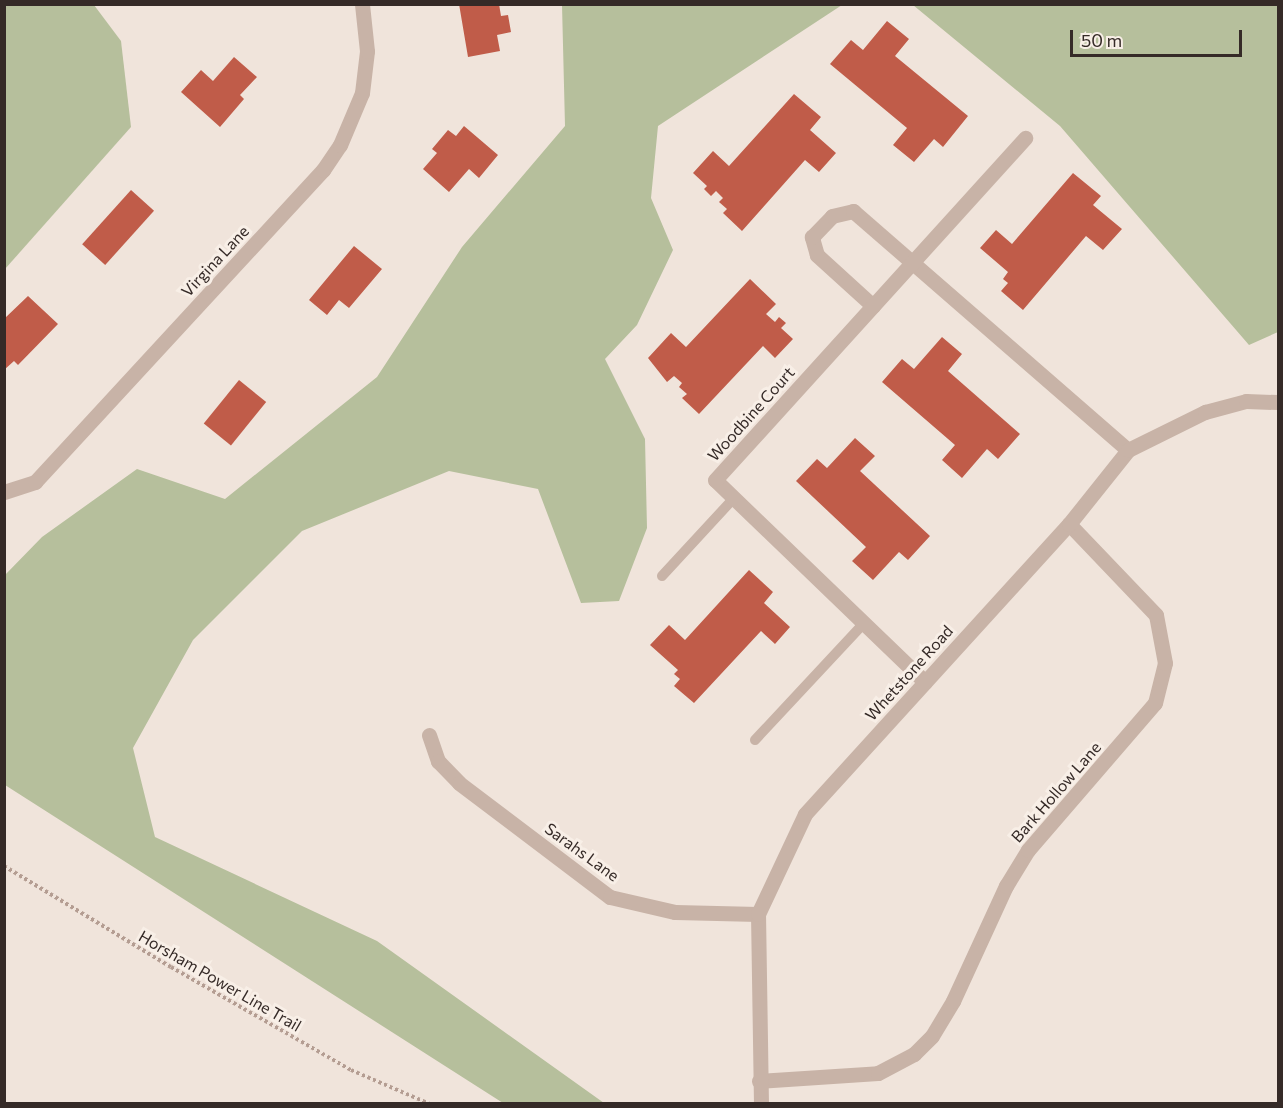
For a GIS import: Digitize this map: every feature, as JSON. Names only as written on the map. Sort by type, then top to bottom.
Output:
[{"type":"street","name":"Virgina Lane","points":[[4,492],[35,482],[323,170],[340,145],[362,93],[367,51],[362,4]]},
{"type":"street","name":"Woodbine Court","points":[[925,682],[715,480],[1025,138]]},
{"type":"street","points":[[873,306],[817,255],[812,237],[832,216],[853,211],[1128,450]]},
{"type":"street","name":"Whetstone Road","points":[[761,1104],[758,914],[805,814],[1069,524],[1128,450],[1205,412],[1246,401],[1278,402]]},
{"type":"street","name":"Bark Hollow Lane","points":[[759,1080],[878,1073],[914,1054],[932,1036],[953,1001],[1006,886],[1028,850],[1155,704],[1165,663],[1156,615],[1069,524]]},
{"type":"street","name":"Sarahs Lane","points":[[429,735],[438,760],[459,783],[610,897],[675,912],[758,914]]},
{"type":"lane","points":[[662,576],[734,498]]},
{"type":"lane","points":[[755,740],[864,623]]},
{"type":"path","name":"Horsham Power Line Trail","points":[[4,866],[171,967],[351,1070],[430,1104]]},
{"type":"green space","points":[[5,4],[94,5],[121,41],[131,127],[5,269]]},
{"type":"green space","points":[[562,5],[842,5],[658,126],[651,198],[673,250],[637,325],[605,359],[645,439],[647,528],[619,601],[581,603],[538,489],[449,471],[302,531],[193,640],[133,748],[155,837],[377,941],[604,1103],[503,1103],[5,785],[5,575],[42,537],[137,469],[225,499],[377,377],[462,247],[565,126]]},
{"type":"green space","points":[[913,5],[1278,5],[1278,332],[1249,345],[1060,126]]},
{"type":"building","points":[[459,4],[499,4],[501,16],[508,15],[511,32],[497,35],[500,51],[468,57]]},
{"type":"building","points":[[887,21],[909,39],[895,56],[968,116],[943,147],[934,139],[914,162],[893,145],[907,128],[830,64],[851,40],[863,50]]},
{"type":"building","points":[[234,57],[257,77],[240,95],[244,99],[220,127],[181,92],[201,70],[213,81]]},
{"type":"building","points":[[794,94],[821,117],[810,130],[836,153],[819,172],[805,160],[742,231],[723,213],[727,209],[719,202],[723,198],[716,191],[711,196],[704,189],[707,186],[693,173],[713,151],[729,166]]},
{"type":"building","points":[[464,126],[498,155],[479,178],[469,169],[449,192],[423,169],[437,153],[432,149],[448,130],[456,136]]},
{"type":"building","points":[[1073,173],[1101,196],[1093,205],[1122,229],[1103,250],[1086,236],[1023,310],[1001,291],[1008,283],[1003,279],[1008,272],[980,248],[996,230],[1012,244]]},
{"type":"building","points":[[131,190],[154,211],[105,265],[82,244]]},
{"type":"building","points":[[354,246],[382,269],[349,308],[339,300],[327,315],[309,300]]},
{"type":"building","points":[[750,279],[776,304],[766,314],[775,322],[779,317],[786,323],[781,328],[793,339],[775,358],[763,346],[699,414],[682,398],[687,394],[679,387],[682,383],[674,376],[667,382],[648,358],[671,333],[686,347]]},
{"type":"building","points":[[28,296],[58,324],[18,365],[14,361],[4,370],[4,319]]},
{"type":"building","points":[[942,337],[962,354],[948,371],[1020,434],[998,459],[987,449],[962,478],[942,460],[955,445],[882,382],[902,359],[914,369]]},
{"type":"building","points":[[239,380],[266,402],[231,446],[204,424]]},
{"type":"building","points":[[855,438],[875,456],[860,471],[930,536],[908,560],[899,552],[873,580],[852,561],[866,547],[796,481],[817,459],[827,468]]},
{"type":"building","points":[[749,570],[773,592],[764,603],[790,627],[775,644],[761,631],[694,703],[674,686],[680,679],[674,674],[678,670],[650,645],[669,625],[685,640]]}]
